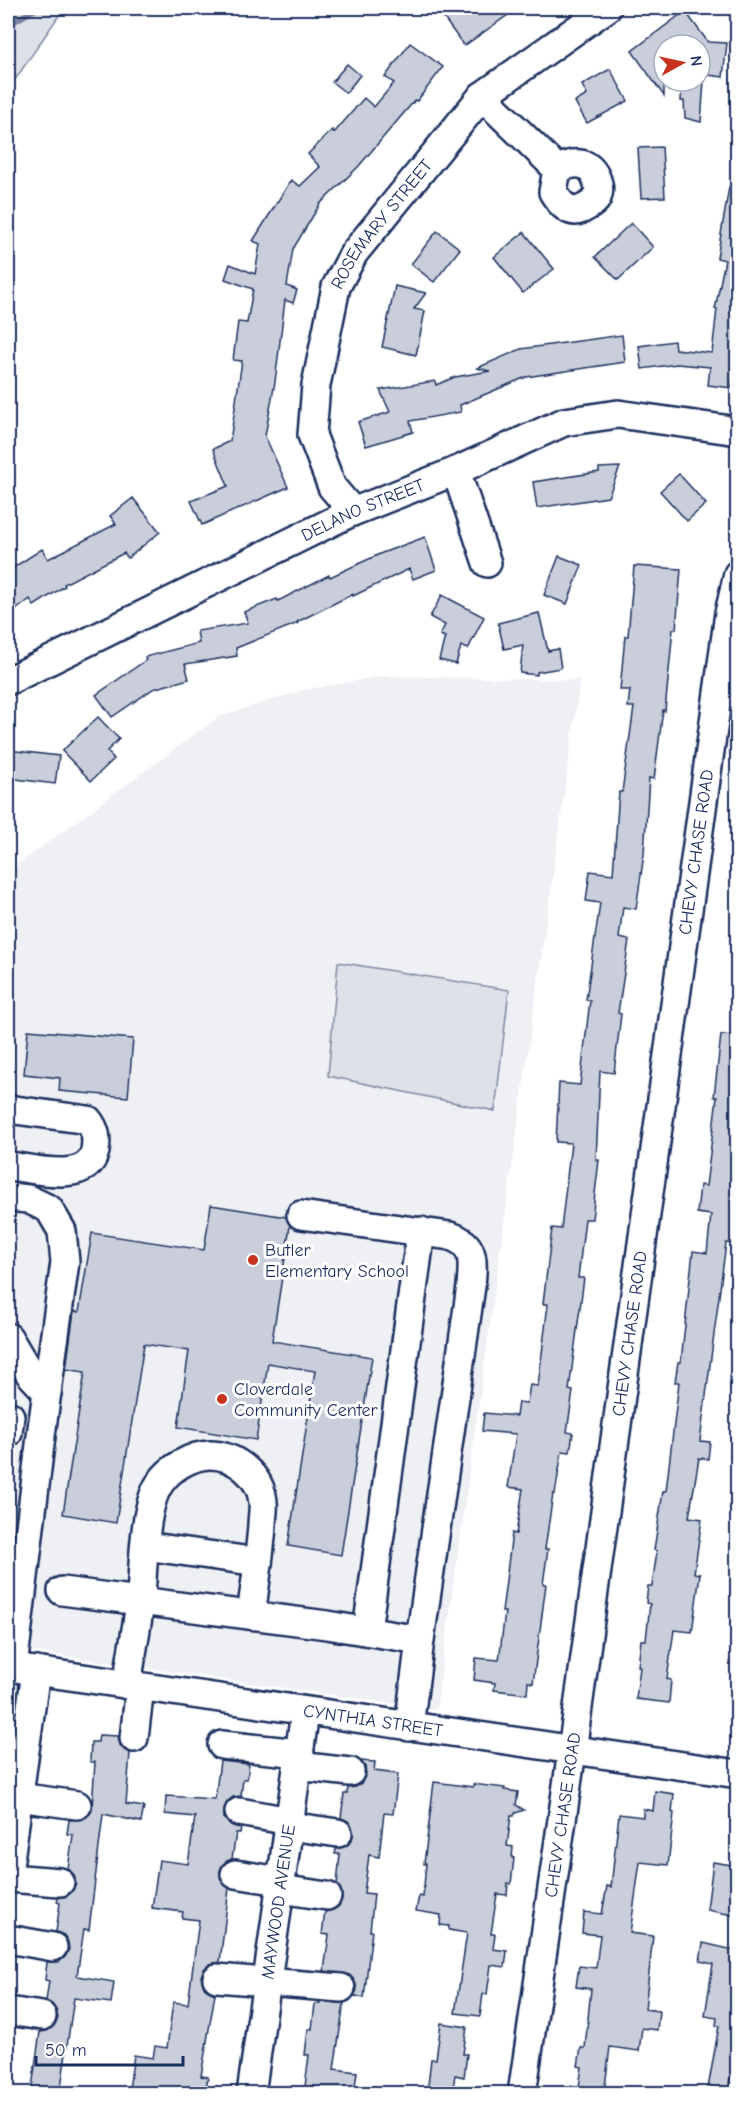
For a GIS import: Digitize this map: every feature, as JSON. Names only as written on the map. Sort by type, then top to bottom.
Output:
[{"type":"street","name":"ROSEMARY STREET","points":[[350,513],[349,507],[332,487],[312,435],[316,385],[336,287],[354,253],[482,96],[607,8]]},
{"type":"street","points":[[482,96],[557,169]]},
{"type":"street","name":"DELANO STREET","points":[[8,681],[350,513],[456,471],[564,422],[618,414],[738,431]]},
{"type":"street","points":[[456,471],[487,563]]},
{"type":"street","name":"CHEVY CHASE ROAD","points":[[522,2094],[572,1751],[729,613],[738,574]]},
{"type":"street","points":[[8,1109],[88,1120],[94,1128],[96,1140],[94,1155],[88,1164],[72,1172],[8,1166]]},
{"type":"street","points":[[8,1197],[28,1199],[49,1209],[62,1231],[65,1262],[47,1392],[19,1669],[14,1801],[8,1876],[60,1882]]},
{"type":"street","points":[[301,1215],[450,1236],[461,1240],[473,1259],[409,1727]]},
{"type":"street","points":[[367,1631],[421,1231]]},
{"type":"street","points":[[8,1336],[30,1374],[47,1392]]},
{"type":"street","points":[[134,1738],[134,1686],[140,1582],[150,1503],[160,1482],[182,1463],[201,1455],[221,1455],[242,1465],[258,1485],[263,1501],[258,1562],[250,1615]]},
{"type":"street","points":[[145,1546],[258,1562]]},
{"type":"street","points":[[62,1591],[420,1640]]},
{"type":"street","name":"CYNTHIA STREET","points":[[19,1669],[738,1774]]},
{"type":"street","name":"MAYWOOD AVENUE","points":[[251,2094],[305,1712]]},
{"type":"street","points":[[222,1745],[350,1772]]},
{"type":"street","points":[[250,1758],[298,1761]]},
{"type":"street","points":[[14,1801],[77,1805]]},
{"type":"street","points":[[239,1812],[338,1833]]},
{"type":"street","points":[[235,1874],[327,1896]]},
{"type":"street","points":[[8,1939],[53,1947]]},
{"type":"street","points":[[218,1978],[340,1988]]},
{"type":"street","points":[[8,2011],[42,2016]]},
{"type":"shaded area","points":[[8,8],[64,8],[8,90]]},
{"type":"shaded area","name":"Butler Elementary School","points":[[382,676],[580,680],[436,1710],[8,1648],[8,872],[218,717],[304,690]]},
{"type":"shaded area","points":[[338,962],[509,990],[495,1111],[328,1076]]},
{"type":"building","points":[[457,8],[518,8],[464,46],[443,17]]},
{"type":"building","points":[[685,11],[701,33],[656,33]]},
{"type":"building","points":[[652,36],[652,79],[632,51]]},
{"type":"building","points":[[712,42],[727,43],[723,77],[712,76]]},
{"type":"building","points":[[410,43],[443,67],[417,101],[415,100],[358,167],[320,204],[293,249],[287,286],[297,290],[293,303],[285,300],[275,382],[265,436],[288,487],[202,525],[191,501],[228,486],[213,449],[230,441],[242,361],[233,360],[238,322],[247,323],[253,289],[225,279],[230,264],[255,274],[260,244],[253,241],[291,180],[300,186],[320,167],[308,154],[332,130],[334,133],[364,98],[374,107],[394,83],[385,77]]},
{"type":"building","points":[[347,64],[360,75],[346,93],[332,82]]},
{"type":"building","points":[[610,69],[628,101],[587,123],[575,102],[587,95],[582,85]]},
{"type":"building","points":[[681,93],[703,93],[701,122],[685,118],[684,101],[681,101]]},
{"type":"building","points":[[662,147],[665,197],[641,198],[638,148]]},
{"type":"building","points":[[729,187],[738,188],[738,343],[732,388],[708,385],[710,367],[677,364],[642,369],[639,346],[674,341],[675,349],[712,353],[717,309],[715,309],[725,260],[717,258]]},
{"type":"building","points":[[631,223],[653,247],[618,280],[595,257]]},
{"type":"building","points":[[437,231],[460,249],[434,282],[411,264]]},
{"type":"building","points":[[524,232],[554,269],[523,293],[494,257]]},
{"type":"building","points":[[395,286],[426,293],[414,309],[425,311],[416,355],[382,347]]},
{"type":"building","points":[[622,335],[625,362],[526,377],[460,405],[461,412],[410,421],[413,432],[366,446],[358,422],[390,412],[380,390],[435,381],[436,385],[455,377],[490,371],[477,368],[521,349]]},
{"type":"building","points":[[620,467],[608,497],[537,508],[533,482],[599,472],[599,468]]},
{"type":"building","points":[[679,474],[706,504],[687,521],[660,491]]},
{"type":"building","points":[[133,498],[160,532],[128,558],[124,553],[64,584],[65,586],[34,606],[30,599],[8,616],[8,571],[42,549],[48,559],[116,524],[110,516]]},
{"type":"building","points":[[425,537],[436,570],[413,579],[409,569],[353,596],[353,594],[298,623],[236,648],[237,656],[185,664],[189,679],[153,689],[112,717],[96,695],[146,660],[145,657],[199,643],[197,631],[248,623],[244,612],[277,599],[278,601],[329,575],[330,577],[382,553]]},
{"type":"building","points":[[559,556],[582,565],[567,604],[544,595]]},
{"type":"building","points":[[634,566],[681,569],[676,629],[673,629],[665,711],[663,710],[654,779],[649,778],[644,854],[636,909],[623,907],[619,938],[629,940],[618,1013],[621,1014],[614,1073],[600,1071],[596,1160],[599,1160],[592,1219],[585,1219],[578,1278],[584,1278],[569,1390],[573,1391],[567,1432],[573,1433],[570,1452],[562,1451],[555,1494],[553,1494],[545,1549],[548,1549],[543,1584],[546,1584],[533,1683],[528,1682],[527,1694],[494,1690],[495,1683],[474,1680],[476,1658],[499,1660],[505,1612],[502,1612],[512,1533],[516,1534],[523,1489],[508,1487],[516,1434],[482,1431],[484,1413],[516,1416],[518,1402],[527,1403],[530,1385],[538,1386],[548,1304],[543,1304],[552,1228],[561,1229],[571,1143],[556,1142],[559,1083],[580,1085],[590,1000],[586,1000],[600,903],[586,901],[590,871],[613,874],[619,792],[622,792],[634,707],[628,707],[630,690],[620,690],[625,636],[628,636]]},
{"type":"building","points":[[442,595],[484,617],[468,649],[461,646],[456,664],[439,660],[445,637],[440,635],[445,625],[430,617]]},
{"type":"building","points":[[539,613],[548,651],[558,649],[561,668],[537,672],[537,675],[520,673],[523,645],[504,649],[498,623]]},
{"type":"building","points":[[98,717],[119,739],[107,751],[114,759],[91,781],[62,751]]},
{"type":"building","points":[[8,750],[59,756],[55,784],[8,778]]},
{"type":"building","points":[[28,1030],[133,1039],[128,1097],[59,1091],[60,1078],[24,1074]]},
{"type":"building","points":[[721,1035],[738,1036],[738,1244],[726,1243],[700,1441],[710,1442],[708,1459],[699,1458],[689,1517],[702,1519],[694,1573],[700,1574],[692,1632],[674,1630],[667,1679],[671,1680],[669,1703],[636,1699],[640,1667],[638,1667],[641,1640],[646,1640],[650,1604],[646,1603],[648,1586],[652,1586],[657,1551],[654,1550],[663,1491],[666,1491],[679,1382],[675,1382],[678,1362],[681,1362],[693,1251],[707,1253],[711,1215],[697,1213],[700,1185],[706,1186],[717,1097],[714,1097]]},
{"type":"building","name":"Cloverdale Community Center","points":[[211,1205],[286,1217],[290,1226],[272,1341],[372,1357],[341,1555],[288,1546],[315,1371],[268,1363],[256,1440],[178,1427],[189,1351],[144,1344],[116,1523],[63,1514],[85,1372],[66,1369],[74,1311],[79,1312],[92,1233],[204,1250]]},
{"type":"building","points":[[99,1735],[118,1736],[120,1745],[130,1753],[126,1804],[144,1807],[141,1822],[103,1814],[89,1930],[84,1929],[77,1976],[114,1982],[111,2003],[74,1998],[60,2094],[31,2094],[40,2032],[47,2031],[54,2026],[58,2018],[52,2004],[46,2001],[49,1981],[45,1980],[47,1962],[59,1962],[69,1949],[64,1935],[56,1932],[60,1903],[57,1902],[58,1898],[67,1896],[76,1884],[74,1875],[68,1869],[73,1835],[67,1834],[69,1820],[83,1819],[90,1814],[95,1762],[90,1762],[91,1742],[98,1742]]},
{"type":"building","points":[[220,1761],[249,1764],[247,1779],[243,1779],[241,1796],[233,1797],[224,1809],[224,1818],[229,1824],[241,1828],[240,1833],[236,1833],[232,1859],[223,1864],[220,1871],[221,1880],[229,1888],[220,1962],[210,1964],[201,1976],[203,1985],[215,1994],[201,2076],[208,2077],[205,2094],[162,2094],[129,2089],[134,2055],[153,2058],[155,2046],[167,2048],[173,2002],[188,2004],[199,1920],[182,1918],[183,1912],[152,1908],[159,1860],[188,1864],[195,1817],[165,1814],[166,1796],[215,1799]]},
{"type":"building","points":[[360,1761],[375,1762],[374,1771],[398,1774],[393,1814],[384,1813],[379,1857],[369,1855],[364,1893],[374,1894],[364,1998],[354,1996],[357,1990],[355,1982],[349,1975],[324,1971],[329,1935],[322,1934],[325,1912],[339,1906],[342,1899],[341,1890],[337,1884],[340,1854],[335,1854],[336,1849],[351,1842],[353,1836],[352,1827],[348,1821],[341,1818],[344,1794],[347,1794],[348,1788],[356,1787],[362,1782],[366,1774],[365,1766]]},
{"type":"building","points":[[434,1782],[473,1787],[473,1784],[518,1792],[516,1805],[524,1810],[511,1816],[507,1846],[513,1847],[511,1884],[508,1883],[507,1895],[497,1894],[491,1934],[495,1934],[493,1949],[507,1951],[505,1967],[491,1965],[487,1994],[483,1994],[480,2016],[455,2013],[467,1933],[449,1930],[449,1926],[440,1925],[441,1915],[416,1911],[419,1896],[423,1897],[426,1864],[424,1864]]},
{"type":"building","points":[[655,1791],[674,1794],[668,1865],[640,1862],[630,1933],[653,1936],[645,2009],[659,2011],[657,2030],[642,2028],[639,2051],[610,2047],[604,2094],[578,2094],[582,2067],[578,2066],[581,2048],[585,2048],[591,1989],[576,1987],[579,1966],[596,1968],[600,1935],[582,1933],[584,1912],[602,1914],[607,1886],[611,1887],[619,1814],[643,1817],[643,1809],[653,1811]]},
{"type":"building","points":[[713,1862],[738,1866],[738,1916],[707,1910]]},
{"type":"building","points":[[703,1943],[738,1951],[738,2061],[735,2078],[730,2077],[728,2094],[707,2094],[719,2026],[716,2026],[717,2018],[705,2016],[713,1964],[700,1961]]},
{"type":"building","points":[[320,2002],[344,2003],[334,2069],[357,2072],[354,2094],[304,2094],[309,2055],[305,2055],[308,2029],[312,2029],[315,2004],[320,2004]]},
{"type":"building","points":[[441,2023],[467,2027],[463,2054],[467,2054],[464,2077],[455,2075],[452,2094],[427,2094],[431,2059],[436,2059]]},
{"type":"waterway","points":[[8,25],[37,8]]},
{"type":"place","name":"Butler Elementary School","points":[[253,1260]]},
{"type":"place","name":"Cloverdale Community Center","points":[[222,1399]]}]
